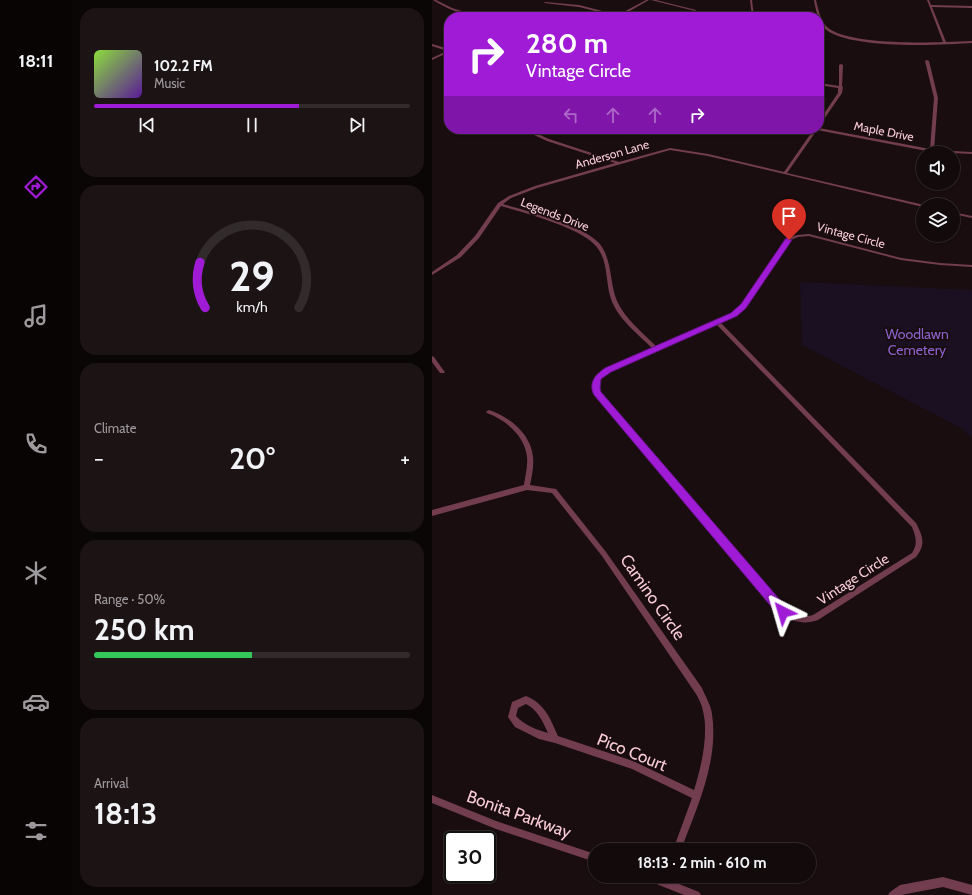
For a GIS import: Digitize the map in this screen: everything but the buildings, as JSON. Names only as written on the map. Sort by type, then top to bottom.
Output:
[{"type":"street","points":[[434,0],[450,9],[461,12]]},
{"type":"street","points":[[628,12],[648,0]]},
{"type":"street","points":[[652,0],[695,10]]},
{"type":"street","points":[[751,0],[752,12]]},
{"type":"street","points":[[815,0],[819,12]]},
{"type":"street","points":[[928,0],[945,44]]},
{"type":"street","points":[[545,3],[579,6],[601,12]]},
{"type":"street","points":[[930,6],[972,7]]},
{"type":"street","points":[[824,25],[832,32],[842,36],[862,40],[945,44],[972,42]]},
{"type":"street","points":[[432,45],[444,49]]},
{"type":"street","points":[[432,60],[444,54]]},
{"type":"street","points":[[928,61],[936,98],[932,146]]},
{"type":"street","points":[[824,117],[840,93],[841,65]]},
{"type":"street","points":[[824,85],[841,87]]},
{"type":"street","name":"Maple Drive","points":[[824,130],[916,147]]},
{"type":"street","points":[[535,134],[548,140],[617,163]]},
{"type":"street","points":[[785,173],[812,134]]},
{"type":"street","name":"Anderson Lane","points":[[432,274],[459,256],[477,237],[500,204],[510,197],[536,187],[670,149],[689,151],[916,204]]},
{"type":"street","name":"Maple Drive","points":[[960,152],[972,153]]},
{"type":"street","name":"Legends Drive","points":[[500,204],[582,233],[595,242],[603,253],[614,301],[622,312],[656,349]]},
{"type":"street","points":[[960,215],[972,218]]},
{"type":"street","name":"Vintage Circle","points":[[718,323],[914,526],[921,541],[920,548],[914,555],[815,618],[808,620],[798,620],[783,612],[598,393],[596,382],[602,373],[728,318],[743,306],[786,243],[797,236],[809,235],[912,261],[972,266]]},
{"type":"street","points":[[432,358],[442,372]]},
{"type":"street","points":[[489,412],[500,415],[525,439],[531,457],[527,487]]},
{"type":"street","name":"Camino Circle","points":[[432,513],[527,487],[554,491],[604,554],[698,692],[708,712],[710,744],[697,796],[680,843]]},
{"type":"street","name":"Pico Court","points":[[555,739],[540,710],[533,702],[526,700],[515,706],[512,717],[518,724],[539,735],[555,739],[633,766],[697,796]]},
{"type":"street","name":"Bonita Parkway","points":[[432,799],[496,824],[588,856]]},
{"type":"street","points":[[893,895],[900,890],[943,882],[972,890]]},
{"type":"street","points":[[673,883],[694,895]]},
{"type":"green space","name":"Woodlawn Cemetery","points":[[800,282],[972,290],[972,438],[961,428],[802,345]]},
{"type":"route","points":[[783,612],[595,388],[598,377],[602,373],[734,315],[743,306],[789,240]]}]
